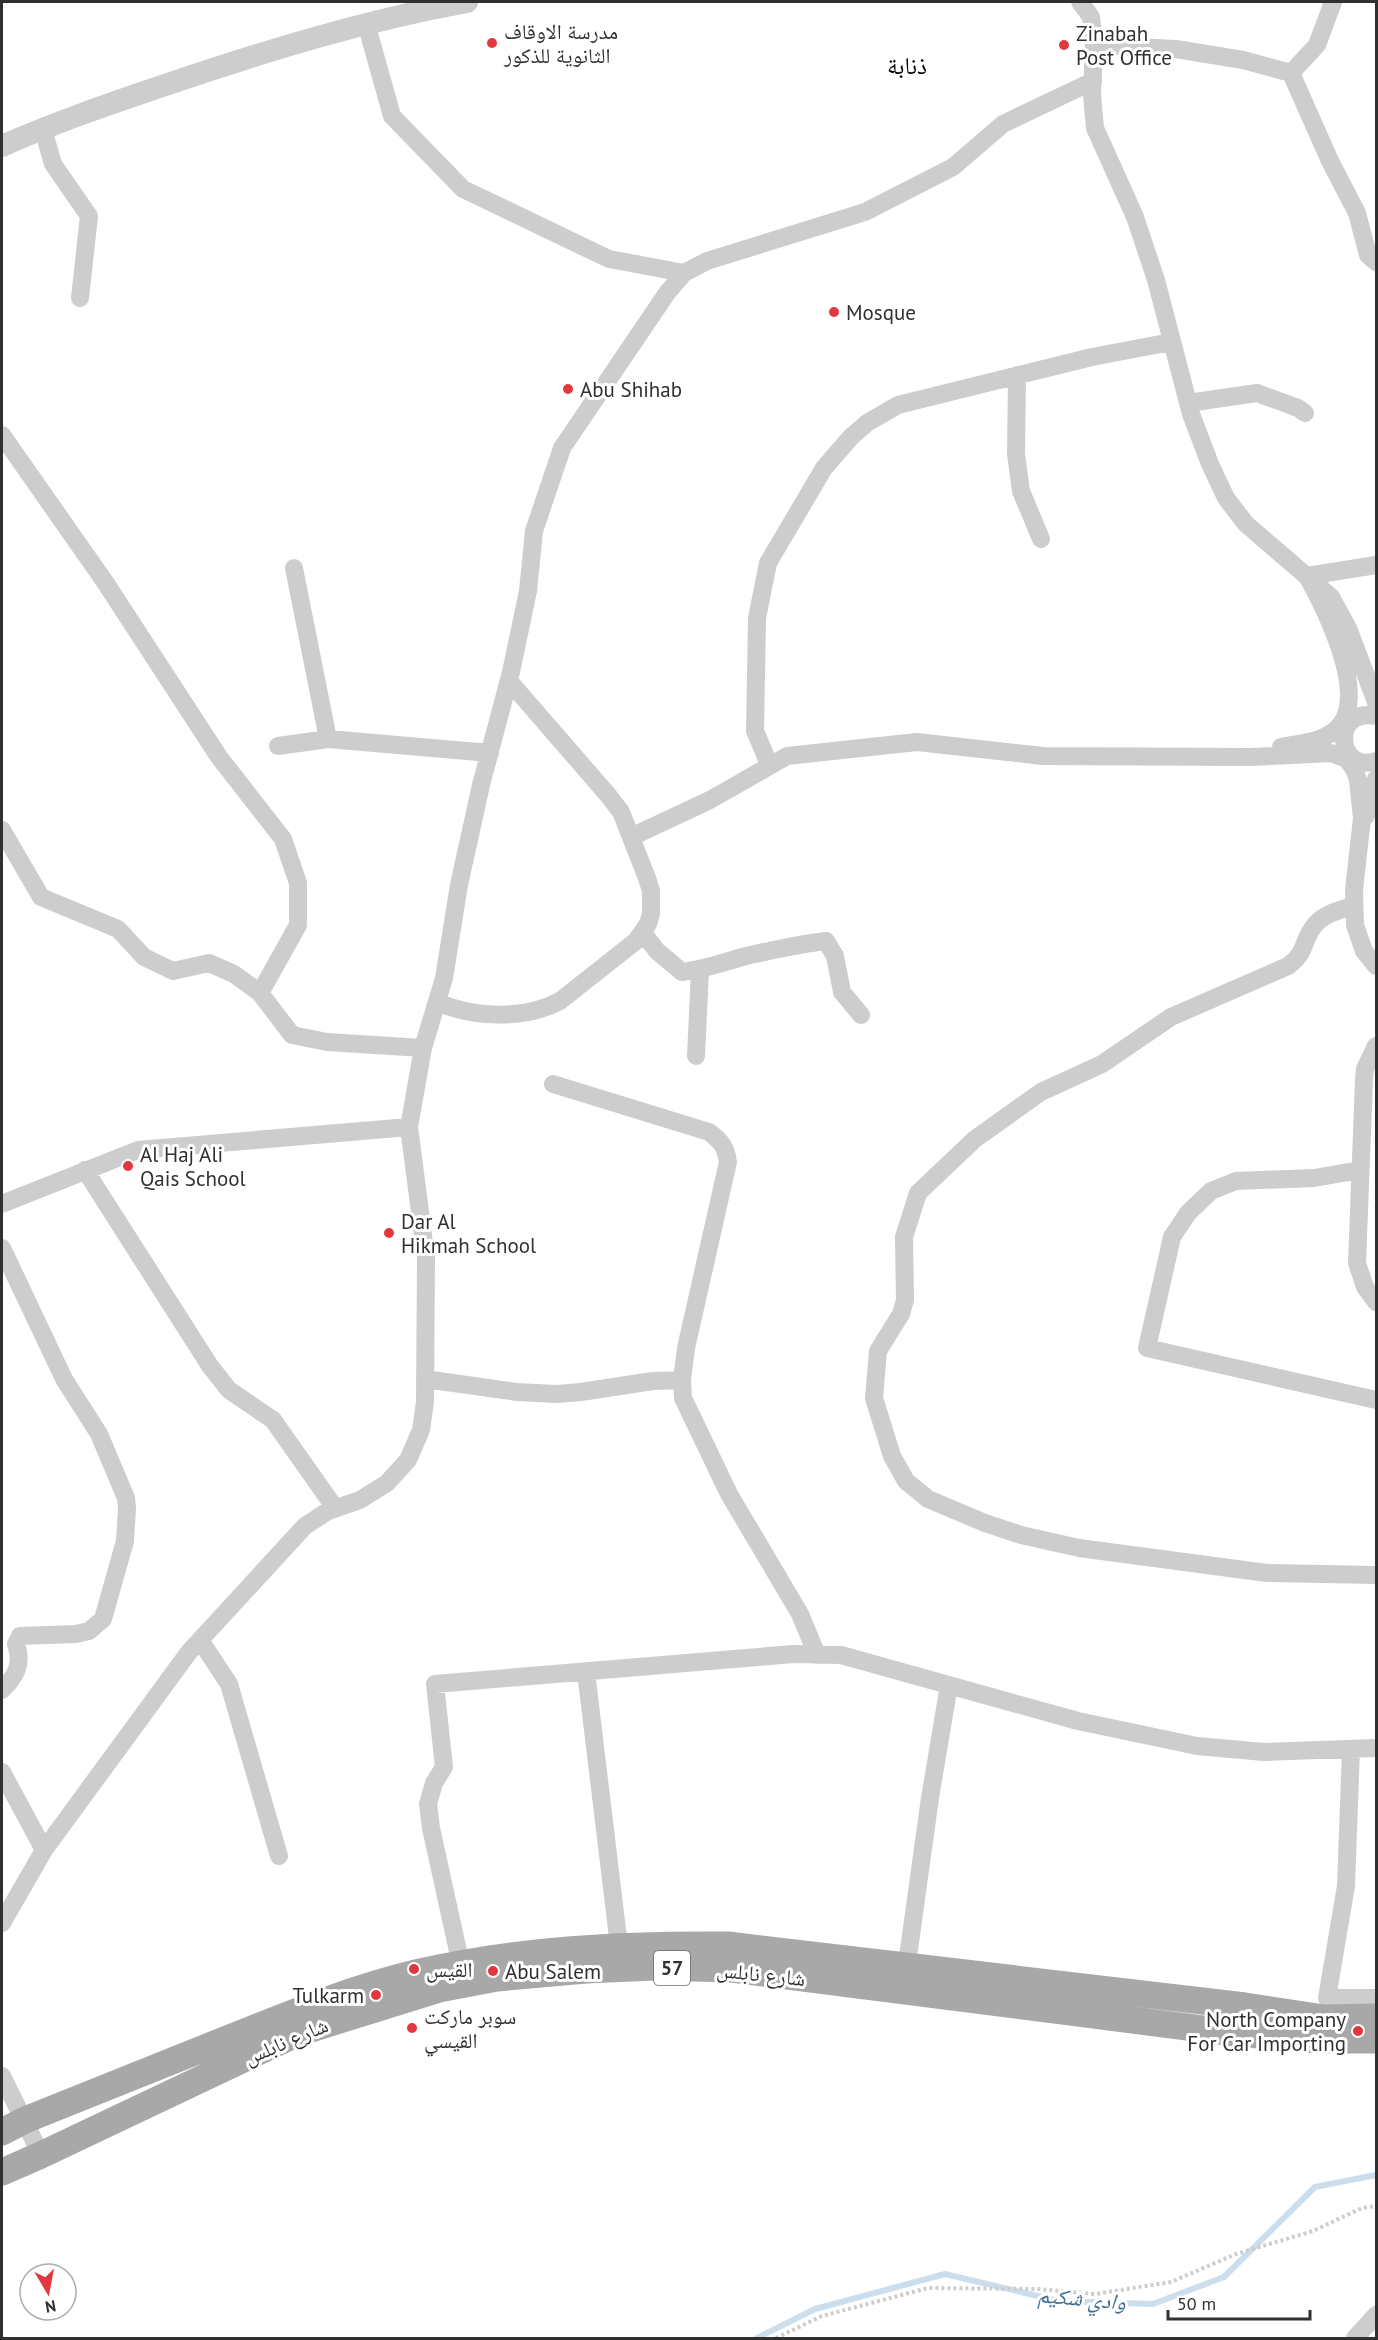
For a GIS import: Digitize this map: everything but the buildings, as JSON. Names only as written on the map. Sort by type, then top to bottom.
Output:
[{"type":"main road","name":"شارع نابلس","points":[[13,2126],[279,2018],[369,1985],[418,1972],[543,1952],[619,1946],[728,1945],[907,1964],[1324,2018],[1377,2017]]},
{"type":"main road","name":"شارع نابلس","points":[[2,2172],[41,2156],[298,2033],[439,1989],[497,1978],[654,1967],[732,1969],[1234,2033],[1315,2040],[1377,2040]]},
{"type":"street","points":[[2,146],[115,102],[278,47],[366,23],[467,2]]},
{"type":"street","points":[[1080,2],[1091,17],[1094,45],[1095,128],[1135,217],[1156,280],[1188,403],[1210,465],[1226,498],[1246,524],[1307,576],[1321,585],[1331,597],[1341,613],[1377,702]]},
{"type":"street","points":[[1291,73],[1317,45],[1333,2]]},
{"type":"street","points":[[366,23],[392,116],[464,189],[609,259],[684,273]]},
{"type":"street","points":[[1094,45],[1176,49],[1243,60],[1291,73]]},
{"type":"street","points":[[1291,73],[1330,161],[1357,213],[1368,255],[1377,262]]},
{"type":"street","points":[[2,1923],[9,1898],[200,1640],[304,1526],[335,1508],[374,1492],[393,1478],[408,1460],[421,1430],[425,1408],[426,1258],[410,1127],[423,1048],[444,978],[459,885],[528,591],[534,531],[562,448],[667,293],[684,273],[707,261],[865,212],[953,167],[1003,124],[1094,81]]},
{"type":"street","points":[[43,129],[53,164],[89,216],[80,298]]},
{"type":"street","points":[[770,765],[755,731],[757,618],[768,563],[824,468],[851,437],[867,423],[898,405],[1092,357],[1171,342]]},
{"type":"street","points":[[1017,375],[1016,454],[1021,491],[1041,539]]},
{"type":"street","points":[[1188,403],[1257,393],[1298,408],[1305,413]]},
{"type":"street","points":[[2,435],[105,582],[219,757],[283,839],[298,883],[298,925],[260,993]]},
{"type":"street","points":[[1307,576],[1377,565]]},
{"type":"street","points":[[294,568],[328,739]]},
{"type":"street","points":[[1224,757],[1316,740],[1329,734],[1341,724],[1346,708],[1345,667],[1336,635],[1307,576]]},
{"type":"street","points":[[437,1002],[466,1012],[481,1014],[524,1013],[549,1007],[560,1001],[643,933],[651,914],[651,891],[621,812],[614,801],[508,681]]},
{"type":"street","points":[[1377,716],[1361,715],[1354,718],[1345,731],[1344,739],[1345,748],[1356,760],[1364,763],[1377,761]]},
{"type":"street","points":[[278,746],[328,739],[490,753]]},
{"type":"street","points":[[631,837],[710,800],[787,756],[917,742],[1042,756],[1224,757],[1330,753],[1347,759],[1354,769],[1358,780],[1362,830]]},
{"type":"street","points":[[1377,779],[1362,830],[1353,906],[1359,940],[1377,966]]},
{"type":"street","points":[[2,830],[41,897],[118,929],[144,957],[172,971],[209,963],[234,974],[260,993],[292,1035],[327,1042],[423,1048]]},
{"type":"street","points":[[1353,906],[1330,914],[1315,924],[1302,952],[1288,966],[1171,1017],[1102,1064],[1041,1092],[975,1139],[918,1193],[904,1237],[905,1300],[901,1314],[878,1351],[874,1398],[892,1456],[906,1480],[928,1499],[986,1523],[1021,1535],[1079,1548],[1267,1573],[1377,1575]]},
{"type":"street","points":[[643,933],[657,951],[682,972],[700,970],[798,945],[826,941],[835,956],[842,992],[861,1015]]},
{"type":"street","points":[[696,1056],[700,970]]},
{"type":"street","points":[[1376,1046],[1365,1069],[1364,1080],[1357,1263],[1365,1287],[1377,1302]]},
{"type":"street","points":[[553,1084],[710,1132],[722,1142],[727,1151],[728,1162],[686,1348],[682,1380],[683,1398],[729,1494],[800,1614],[817,1655]]},
{"type":"street","points":[[2,1204],[138,1150],[410,1127]]},
{"type":"street","points":[[85,1170],[213,1371],[229,1390],[273,1420],[335,1508]]},
{"type":"street","points":[[1360,1170],[1314,1178],[1236,1181],[1211,1191],[1188,1213],[1172,1237],[1147,1348],[1377,1400]]},
{"type":"street","points":[[2,1248],[64,1379],[99,1434],[126,1498],[128,1523],[125,1542],[103,1619],[89,1631],[76,1634],[20,1636],[16,1644],[20,1656],[19,1668],[2,1690]]},
{"type":"street","points":[[425,1378],[517,1392],[557,1394],[653,1381],[682,1380]]},
{"type":"street","points":[[200,1640],[229,1684],[279,1856]]},
{"type":"street","points":[[461,1965],[431,1828],[428,1804],[434,1783],[444,1767],[435,1684],[793,1654],[841,1655],[1078,1722],[1197,1746],[1264,1752],[1377,1748]]},
{"type":"street","points":[[586,1671],[619,1946]]},
{"type":"street","points":[[907,1964],[930,1798],[949,1685]]},
{"type":"street","points":[[1351,1750],[1346,1886],[1327,1998],[1377,1998]]},
{"type":"street","points":[[2,1772],[44,1850]]},
{"type":"street","points":[[2,2076],[13,2126],[41,2156]]},
{"type":"street","points":[[1355,2338],[1377,2315]]},
{"type":"path","points":[[776,2338],[822,2316],[928,2288],[1039,2289],[1095,2294],[1171,2282],[1236,2254],[1313,2231],[1362,2208],[1377,2206]]},
{"type":"waterway","name":"وادي شكيم","points":[[757,2338],[815,2309],[945,2274],[1059,2301],[1153,2304],[1224,2277],[1315,2187],[1376,2175]]},
{"type":"place","name":"مدرسة الاوقاف الثانوية للذكور","points":[[492,43]]},
{"type":"place","name":"Zinabah Post Office","points":[[1064,45]]},
{"type":"place","name":"Mosque","points":[[834,312]]},
{"type":"place","name":"Abu Shihab","points":[[568,389]]},
{"type":"place","name":"Al Haj Ali Qais School","points":[[128,1166]]},
{"type":"place","name":"Dar Al Hikmah School","points":[[389,1233]]},
{"type":"place","name":"القيس","points":[[414,1969]]},
{"type":"place","name":"Abu Salem","points":[[493,1971]]},
{"type":"place","name":"Tulkarm","points":[[376,1995]]},
{"type":"place","name":"سوبر ماركت القيسي","points":[[412,2028]]},
{"type":"place","name":"North Company For Car Importing","points":[[1358,2031]]},
{"type":"district","name":"ذنابة","points":[[907,65]]}]
